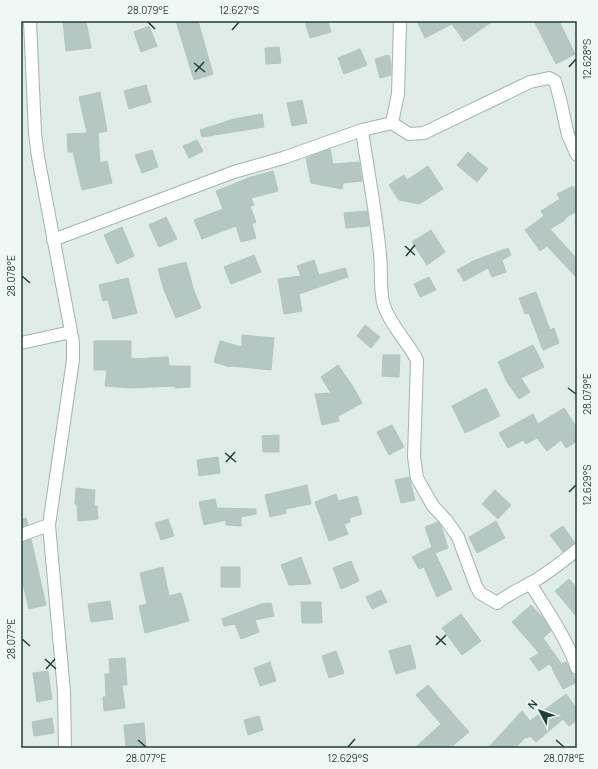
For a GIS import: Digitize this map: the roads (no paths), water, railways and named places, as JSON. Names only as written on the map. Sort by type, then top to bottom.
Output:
[{"type":"street","points":[[30,21],[35,133],[42,184],[73,342],[73,360],[49,525],[64,692],[65,748]]},
{"type":"street","points":[[392,123],[398,94],[400,21]]},
{"type":"street","points":[[53,240],[234,172],[283,158],[362,130],[392,123],[409,134],[424,133],[530,82],[549,78],[555,81],[568,135],[577,155]]},
{"type":"street","points":[[362,130],[380,253],[381,291],[384,304],[389,319],[417,360],[414,457],[417,478],[432,506],[446,520],[458,537],[480,593],[497,603],[530,583],[577,550]]},
{"type":"street","points":[[21,343],[71,332]]},
{"type":"street","points":[[21,535],[49,525]]},
{"type":"street","points":[[530,583],[562,634],[572,653],[577,668]]}]
